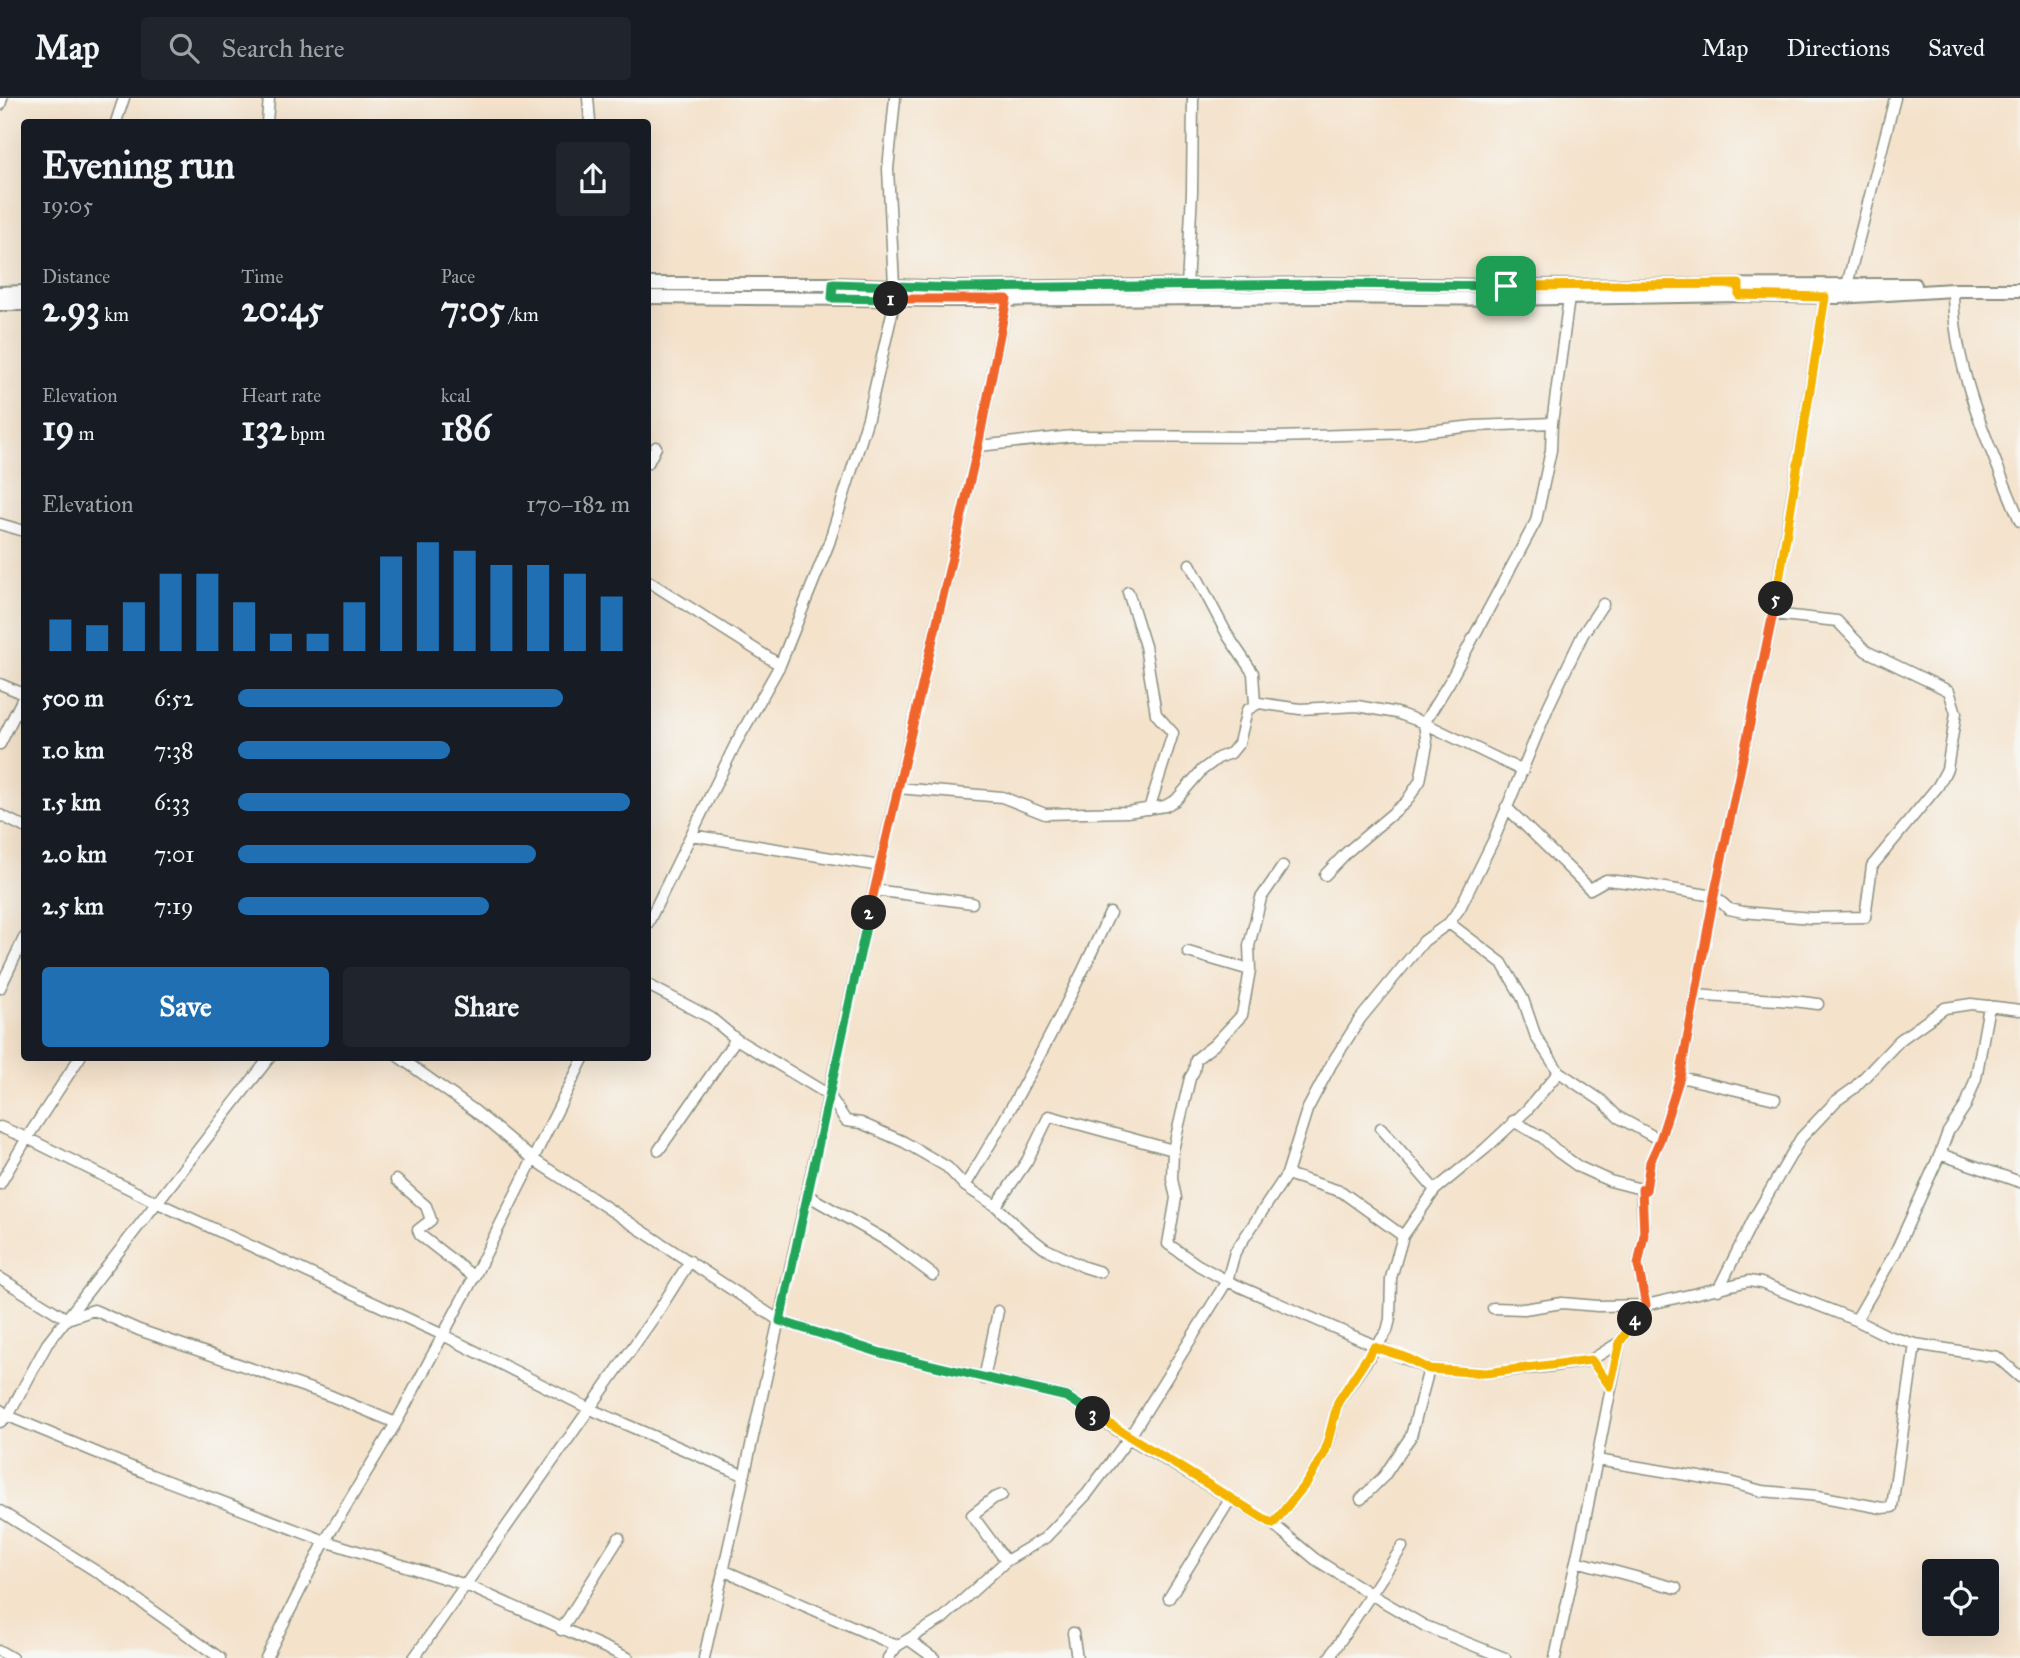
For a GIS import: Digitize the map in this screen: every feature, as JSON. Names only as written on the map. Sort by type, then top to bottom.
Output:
[{"type":"street","points":[[0,104],[2,98]]},
{"type":"street","points":[[117,119],[124,98]]},
{"type":"street","points":[[588,98],[590,119]]},
{"type":"street","points":[[894,98],[888,169],[894,285]]},
{"type":"street","points":[[1187,286],[1193,98]]},
{"type":"street","points":[[1847,285],[1895,98]]},
{"type":"street","points":[[267,119],[270,100]]},
{"type":"street","points":[[651,284],[833,284],[956,288],[1506,286],[1739,289],[1825,297],[1953,290],[2020,290]]},
{"type":"street","points":[[832,298],[833,284]]},
{"type":"street","points":[[651,297],[895,300],[1569,298],[1847,285],[2020,284]]},
{"type":"street","points":[[1953,290],[1953,317],[1969,386],[2020,521]]},
{"type":"street","points":[[0,293],[21,292]]},
{"type":"street","points":[[1513,1121],[1542,1137],[1579,1167],[1610,1181],[1646,1190],[1650,1162],[1660,1140],[1680,1077],[1714,896],[1773,614],[1825,297]]},
{"type":"street","points":[[1325,875],[1414,792],[1420,781],[1427,745],[1424,723],[1450,681],[1536,521],[1551,450],[1552,423],[1569,298]]},
{"type":"street","points":[[704,1658],[874,890],[978,446],[1007,299]]},
{"type":"street","points":[[651,917],[736,743],[780,665],[830,543],[868,418],[895,300]]},
{"type":"street","points":[[0,304],[21,304]]},
{"type":"street","points":[[978,446],[1073,436],[1277,437],[1410,433],[1474,426],[1552,423]]},
{"type":"street","points":[[651,457],[656,447]]},
{"type":"street","points":[[0,524],[21,530]]},
{"type":"street","points":[[1189,564],[1228,636],[1253,673],[1255,704]]},
{"type":"street","points":[[651,583],[780,665]]},
{"type":"street","points":[[1128,592],[1145,646],[1156,714],[1173,733],[1149,809]]},
{"type":"street","points":[[888,1658],[897,1646],[942,1619],[1006,1560],[1045,1538],[1087,1494],[1129,1438],[1227,1281],[1235,1252],[1287,1174],[1307,1110],[1332,1063],[1360,1019],[1424,941],[1449,923],[1460,908],[1523,771],[1549,705],[1583,634],[1603,604]]},
{"type":"street","points":[[1506,807],[1590,889],[1606,880],[1714,896],[1730,909],[1743,912],[1811,918],[1865,917],[1872,866],[1938,786],[1947,769],[1956,713],[1949,691],[1866,651],[1837,621],[1773,614]]},
{"type":"street","points":[[0,684],[21,694]]},
{"type":"street","points":[[0,744],[21,701]]},
{"type":"street","points":[[898,788],[1002,797],[1045,814],[1149,809],[1176,800],[1202,769],[1231,753],[1239,743],[1247,710],[1259,703],[1300,709],[1357,706],[1397,713],[1424,723],[1523,771]]},
{"type":"street","points":[[0,815],[21,826]]},
{"type":"street","points":[[691,835],[880,866]]},
{"type":"street","points":[[1283,866],[1261,898],[1249,946],[1250,970],[1242,1015],[1214,1045],[1196,1059],[1173,1150],[1172,1179],[1176,1198],[1168,1244],[1227,1281],[1429,1369],[1486,1373],[1591,1360],[1620,1342]]},
{"type":"street","points":[[874,890],[972,903]]},
{"type":"street","points":[[965,1186],[1003,1124],[1056,1026],[1110,913]]},
{"type":"street","points":[[1449,923],[1502,963],[1523,999],[1536,1037],[1559,1072],[1602,1101],[1618,1117],[1660,1140]]},
{"type":"street","points":[[0,988],[21,944]]},
{"type":"street","points":[[1188,952],[1250,970]]},
{"type":"street","points":[[651,987],[711,1018],[736,1039],[829,1096],[846,1121],[861,1123],[904,1142],[947,1167],[965,1186],[996,1206],[1044,1248],[1100,1272]]},
{"type":"street","points":[[1696,995],[1744,1000],[1769,998],[1818,1004]]},
{"type":"street","points":[[1718,1290],[1754,1218],[1801,1138],[1900,1040],[1945,1008],[1971,1004],[2020,1010]]},
{"type":"street","points":[[1856,1320],[1895,1253],[1948,1132],[1966,1105],[1976,1078],[1989,1006]]},
{"type":"street","points":[[659,1150],[736,1039]]},
{"type":"street","points":[[0,1184],[77,1061]]},
{"type":"street","points":[[267,1061],[47,1344],[3,1416],[326,1541],[466,1586],[628,1658]]},
{"type":"street","points":[[405,1061],[475,1111],[534,1160],[780,1321],[881,1353],[1067,1397],[1129,1438],[1273,1524],[1315,1559],[1372,1595],[1425,1626],[1505,1658]]},
{"type":"street","points":[[266,1658],[326,1541],[396,1423],[474,1277],[582,1061]]},
{"type":"street","points":[[1273,1524],[1307,1482],[1325,1452],[1338,1402],[1387,1331],[1391,1278],[1402,1236],[1436,1190],[1527,1110],[1559,1072]]},
{"type":"street","points":[[1680,1077],[1775,1099]]},
{"type":"street","points":[[996,1206],[1027,1161],[1049,1116],[1173,1150]]},
{"type":"street","points":[[0,1127],[443,1335],[590,1409],[743,1475]]},
{"type":"street","points":[[1381,1128],[1436,1190]]},
{"type":"street","points":[[1940,1154],[2020,1182]]},
{"type":"street","points":[[1287,1174],[1342,1192],[1402,1236]]},
{"type":"street","points":[[396,1180],[426,1206],[431,1220],[418,1230],[420,1235],[474,1277]]},
{"type":"street","points":[[1555,1658],[1620,1342],[1646,1305],[1638,1265],[1644,1235],[1642,1189]]},
{"type":"street","points":[[807,1195],[889,1242],[933,1275]]},
{"type":"street","points":[[414,1658],[659,1310],[690,1261]]},
{"type":"street","points":[[0,1278],[67,1319],[94,1310],[139,1331],[331,1396],[396,1423]]},
{"type":"street","points":[[1493,1308],[1524,1309],[1562,1303],[1598,1306],[1646,1305],[1749,1282],[1761,1283],[1856,1320],[1888,1336],[1915,1344],[1997,1357],[2020,1377]]},
{"type":"street","points":[[984,1379],[998,1311]]},
{"type":"street","points":[[1597,1460],[1730,1482],[1762,1491],[1818,1496],[1882,1508],[1892,1507],[1915,1344]]},
{"type":"street","points":[[1591,1360],[1610,1386]]},
{"type":"street","points":[[1361,1499],[1384,1476],[1411,1436],[1429,1369]]},
{"type":"street","points":[[1002,1495],[972,1515],[1006,1560]]},
{"type":"street","points":[[1169,1598],[1231,1498]]},
{"type":"street","points":[[0,1511],[110,1580],[220,1658]]},
{"type":"street","points":[[561,1630],[618,1538]]},
{"type":"street","points":[[1329,1658],[1402,1547]]},
{"type":"street","points":[[1576,1560],[1676,1588]]},
{"type":"street","points":[[723,1570],[897,1646]]},
{"type":"street","points":[[1073,1633],[1077,1658]]},
{"type":"street","points":[[909,1640],[934,1658]]},
{"type":"street","points":[[0,1651],[12,1658]]},
{"type":"route","points":[[833,284],[956,288],[1330,284],[1506,286],[1739,284],[1739,295],[1825,297],[1773,614],[1714,896],[1680,1077],[1660,1140],[1650,1162],[1646,1190],[1642,1189],[1644,1235],[1638,1265],[1646,1305],[1620,1342],[1610,1386],[1591,1360],[1486,1373],[1429,1369],[1405,1357],[1374,1347],[1338,1402],[1325,1452],[1307,1482],[1273,1524],[1129,1438],[1067,1397],[881,1353],[780,1321],[874,890],[978,446],[1007,299],[832,298],[833,284]]}]
